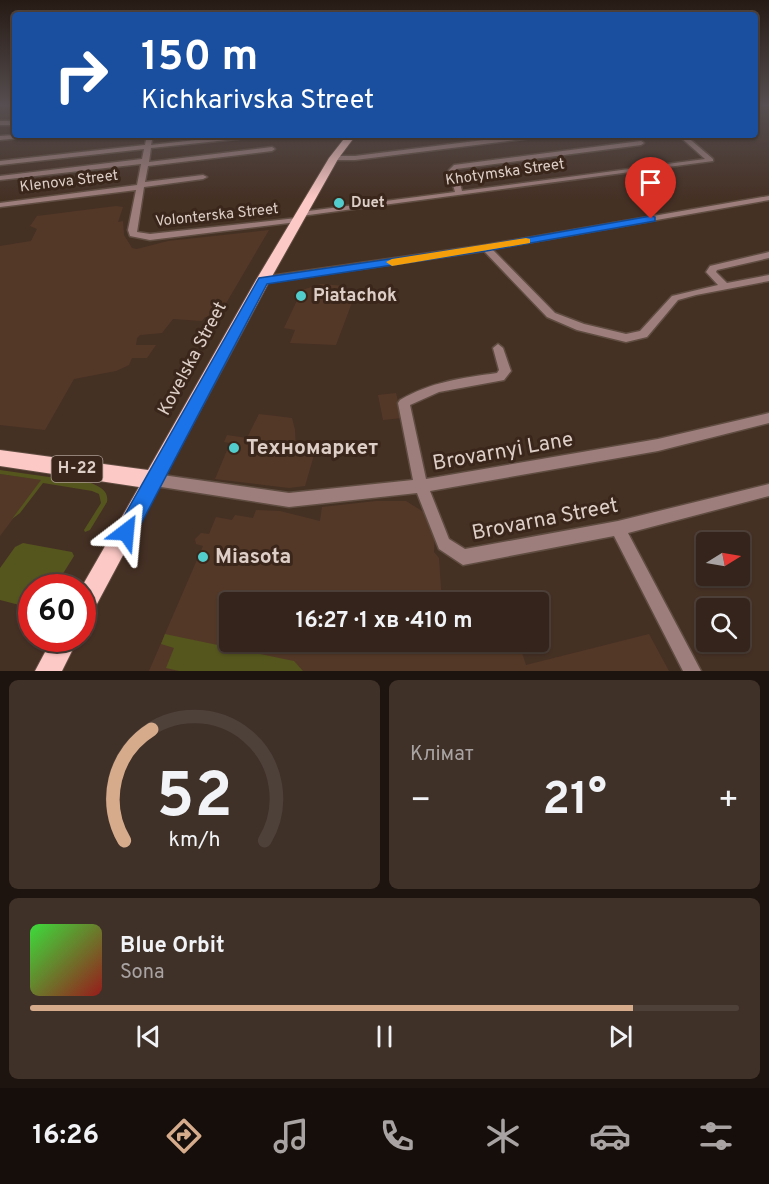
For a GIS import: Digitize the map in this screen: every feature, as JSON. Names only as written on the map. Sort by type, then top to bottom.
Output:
[{"type":"main road","name":"Kovelska Street","points":[[96,584],[263,280],[334,158],[350,138]]},
{"type":"main road","name":"Н-22","points":[[0,458],[155,480]]},
{"type":"main road","points":[[48,671],[59,652]]},
{"type":"street","name":"Volonterska Street","points":[[150,138],[133,234],[137,236],[299,217]]},
{"type":"street","points":[[0,163],[230,138]]},
{"type":"street","points":[[334,158],[355,158],[515,138]]},
{"type":"street","name":"Khotymska Street","points":[[299,217],[459,193],[711,160],[685,138]]},
{"type":"street","points":[[459,193],[452,170],[454,167],[641,143]]},
{"type":"street","points":[[0,178],[272,149]]},
{"type":"street","name":"Klenova Street","points":[[0,205],[203,177]]},
{"type":"street","points":[[263,280],[486,248],[769,198]]},
{"type":"street","points":[[486,248],[551,315],[581,327],[626,338],[643,334],[675,298],[769,278]]},
{"type":"street","points":[[724,286],[711,272],[713,268],[769,255]]},
{"type":"street","name":"Brovarnyi Lane","points":[[498,348],[505,371],[500,377],[459,382],[423,391],[404,403],[421,486],[658,445],[769,418]]},
{"type":"street","points":[[155,480],[289,500],[421,486]]},
{"type":"street","name":"Brovarna Street","points":[[421,486],[444,544],[463,558],[618,528],[769,490]]},
{"type":"street","points":[[618,528],[692,671]]},
{"type":"shaded area","points":[[123,207],[118,222],[123,221],[124,235],[132,248],[137,249],[168,241],[269,230],[218,317],[205,317],[202,321],[173,319],[162,333],[140,335],[136,345],[156,345],[147,358],[132,358],[129,365],[116,371],[74,379],[45,430],[0,425],[0,246],[31,241],[37,229],[30,226],[37,216]]},
{"type":"shaded area","points":[[321,284],[345,286],[342,295],[354,297],[336,345],[290,343],[295,330],[284,328],[302,290]]},
{"type":"shaded area","points":[[396,393],[402,418],[383,420],[378,395]]},
{"type":"shaded area","points":[[259,414],[292,418],[296,452],[314,455],[305,486],[289,488],[215,479],[230,443],[224,442],[227,435],[247,438]]},
{"type":"shaded area","points":[[0,470],[91,483],[105,492],[107,502],[90,530],[85,532],[84,530],[101,503],[99,494],[43,483],[20,513],[12,519],[41,480],[0,474]]},
{"type":"shaded area","points":[[0,474],[42,480],[0,536]]},
{"type":"shaded area","points":[[376,501],[406,501],[430,516],[435,530],[434,552],[439,558],[441,592],[219,592],[219,652],[522,652],[526,665],[649,634],[669,671],[149,671],[203,546],[196,544],[195,539],[201,533],[209,534],[216,517],[232,520],[235,515],[253,518],[256,510],[280,511],[320,521],[322,507]]},
{"type":"shaded area","points":[[23,543],[72,552],[74,556],[63,574],[18,574],[18,605],[0,600],[0,568],[15,547]]},
{"type":"shaded area","points":[[165,634],[219,645],[219,652],[251,652],[294,661],[303,671],[179,671],[166,668],[174,648],[161,644]]},
{"type":"slow traffic","points":[[392,262],[526,241]]},
{"type":"place","name":"Duet","points":[[339,203]]},
{"type":"place","name":"Piatachok","points":[[301,296]]},
{"type":"place","name":"Техномаркет","points":[[234,448]]},
{"type":"place","name":"Miasota","points":[[203,557]]},
{"type":"route","points":[[126,532],[263,280],[486,248],[651,219]]}]
